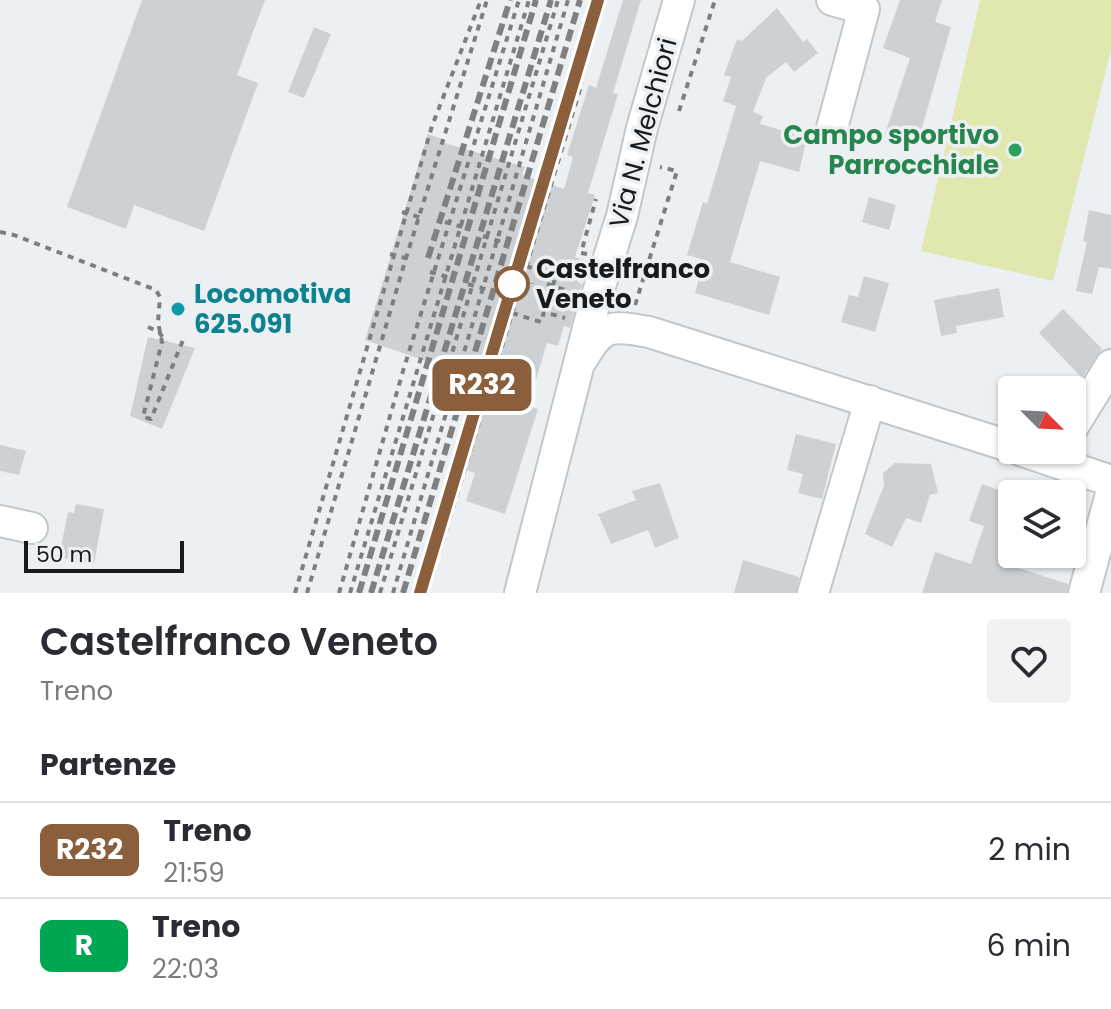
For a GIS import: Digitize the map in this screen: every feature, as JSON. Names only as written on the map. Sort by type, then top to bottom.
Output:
[{"type":"street","name":"Via N. Melchiori","points":[[520,593],[594,305],[608,267],[659,65],[679,0]]},
{"type":"street","points":[[832,0],[864,9],[832,128]]},
{"type":"street","name":"Via N. Melchiori","points":[[582,360],[597,336],[626,317],[607,292],[608,267]]},
{"type":"street","points":[[626,317],[649,332],[998,442]]},
{"type":"street","points":[[1086,405],[1111,365]]},
{"type":"street","points":[[813,593],[870,401]]},
{"type":"street","points":[[1075,464],[1111,481]]},
{"type":"street","points":[[1084,593],[1111,494]]},
{"type":"street","points":[[0,521],[32,528]]},
{"type":"street","name":"Via N. Melchiori","points":[[509,593],[526,563]]},
{"type":"path","points":[[295,593],[404,212],[432,126],[481,0]]},
{"type":"path","points":[[307,593],[487,0]]},
{"type":"path","points":[[339,593],[431,272],[519,0]]},
{"type":"path","points":[[350,593],[529,0]]},
{"type":"path","points":[[380,593],[469,284],[558,0]]},
{"type":"path","points":[[393,593],[486,290],[568,0]]},
{"type":"path","points":[[679,111],[715,0]]},
{"type":"path","points":[[439,554],[582,83]]},
{"type":"path","points":[[626,317],[677,171],[660,167]]},
{"type":"path","points":[[404,212],[421,217]]},
{"type":"path","points":[[447,222],[462,227]]},
{"type":"path","points":[[0,232],[156,290],[160,297],[159,332],[162,342],[143,417],[151,419],[183,340]]},
{"type":"path","points":[[484,236],[500,241]]},
{"type":"path","points":[[392,254],[408,259]]},
{"type":"path","points":[[512,313],[541,322],[550,285],[556,276],[526,266]]},
{"type":"path","points":[[431,272],[446,277]]},
{"type":"path","points":[[523,278],[532,281],[532,284]]},
{"type":"path","points":[[469,284],[486,290]]},
{"type":"path","points":[[550,285],[579,294]]},
{"type":"path","points":[[544,312],[572,320]]},
{"type":"path","points":[[148,327],[159,332],[166,342]]},
{"type":"green space","name":"Campo sportivo Parrocchiale","points":[[980,0],[1111,0],[1111,50],[1053,281],[921,251]]},
{"type":"building","points":[[142,0],[265,0],[237,75],[258,83],[204,231],[134,205],[126,229],[67,207]]},
{"type":"building","points":[[623,0],[641,0],[613,93],[618,94],[588,193],[595,195],[575,257],[584,260],[578,282],[582,284],[570,328],[564,326],[558,346],[547,343],[528,406],[538,409],[505,514],[466,501],[475,473],[461,468],[489,378],[365,340],[428,134],[445,140],[445,143],[525,167],[522,175],[564,189],[573,157],[567,155],[589,85],[596,88]]},
{"type":"building","points":[[900,0],[942,0],[935,22],[951,27],[917,145],[885,134],[910,58],[883,48]]},
{"type":"building","points":[[777,8],[803,42],[807,39],[818,53],[794,72],[786,62],[766,78],[753,112],[763,116],[760,124],[807,138],[799,172],[760,161],[730,262],[780,277],[769,315],[695,293],[704,260],[687,255],[703,202],[707,204],[736,106],[723,101],[731,77],[724,75],[737,39],[742,41]]},
{"type":"building","points":[[314,27],[331,34],[304,98],[288,92]]},
{"type":"building","points":[[869,197],[896,205],[889,230],[862,222]]},
{"type":"building","points":[[1089,210],[1111,215],[1111,269],[1099,267],[1092,294],[1076,291],[1087,242],[1083,241]]},
{"type":"building","points":[[864,276],[889,283],[875,332],[841,322],[849,295],[858,297]]},
{"type":"building","points":[[999,288],[1004,317],[956,326],[957,333],[941,336],[934,300]]},
{"type":"building","points":[[1063,309],[1102,349],[1083,376],[1080,376],[1039,333]]},
{"type":"building","points":[[148,337],[195,348],[162,429],[130,416]]},
{"type":"building","points":[[796,434],[836,444],[822,499],[798,493],[803,474],[787,470]]},
{"type":"building","points":[[0,445],[26,451],[19,475],[0,471]]},
{"type":"building","points":[[895,463],[931,464],[938,493],[930,495],[921,523],[906,518],[892,547],[865,534],[884,485],[883,473]]},
{"type":"building","points":[[660,483],[679,538],[655,548],[648,530],[611,544],[598,514],[636,500],[632,491]]},
{"type":"building","points":[[982,484],[998,490],[998,568],[1018,568],[1068,584],[1067,593],[922,593],[935,552],[971,564],[984,526],[969,521]]},
{"type":"building","points":[[76,504],[104,509],[94,564],[59,557],[68,512],[74,513]]},
{"type":"building","points":[[743,560],[799,577],[796,593],[734,593]]},
{"type":"railway","points":[[428,258],[510,0]]},
{"type":"railway","points":[[359,593],[536,0]]},
{"type":"railway","points":[[371,593],[551,0]]},
{"type":"railway","points":[[403,593],[580,0]]},
{"type":"railway","points":[[420,593],[598,0]]},
{"type":"train","name":"R232","points":[[420,593],[598,0]]},
{"type":"place","name":"Campo sportivo Parrocchiale","points":[[1015,150]]},
{"type":"place","name":"Castelfranco Veneto","points":[[512,284]]},
{"type":"place","name":"Locomotiva 625.091","points":[[178,309]]}]
